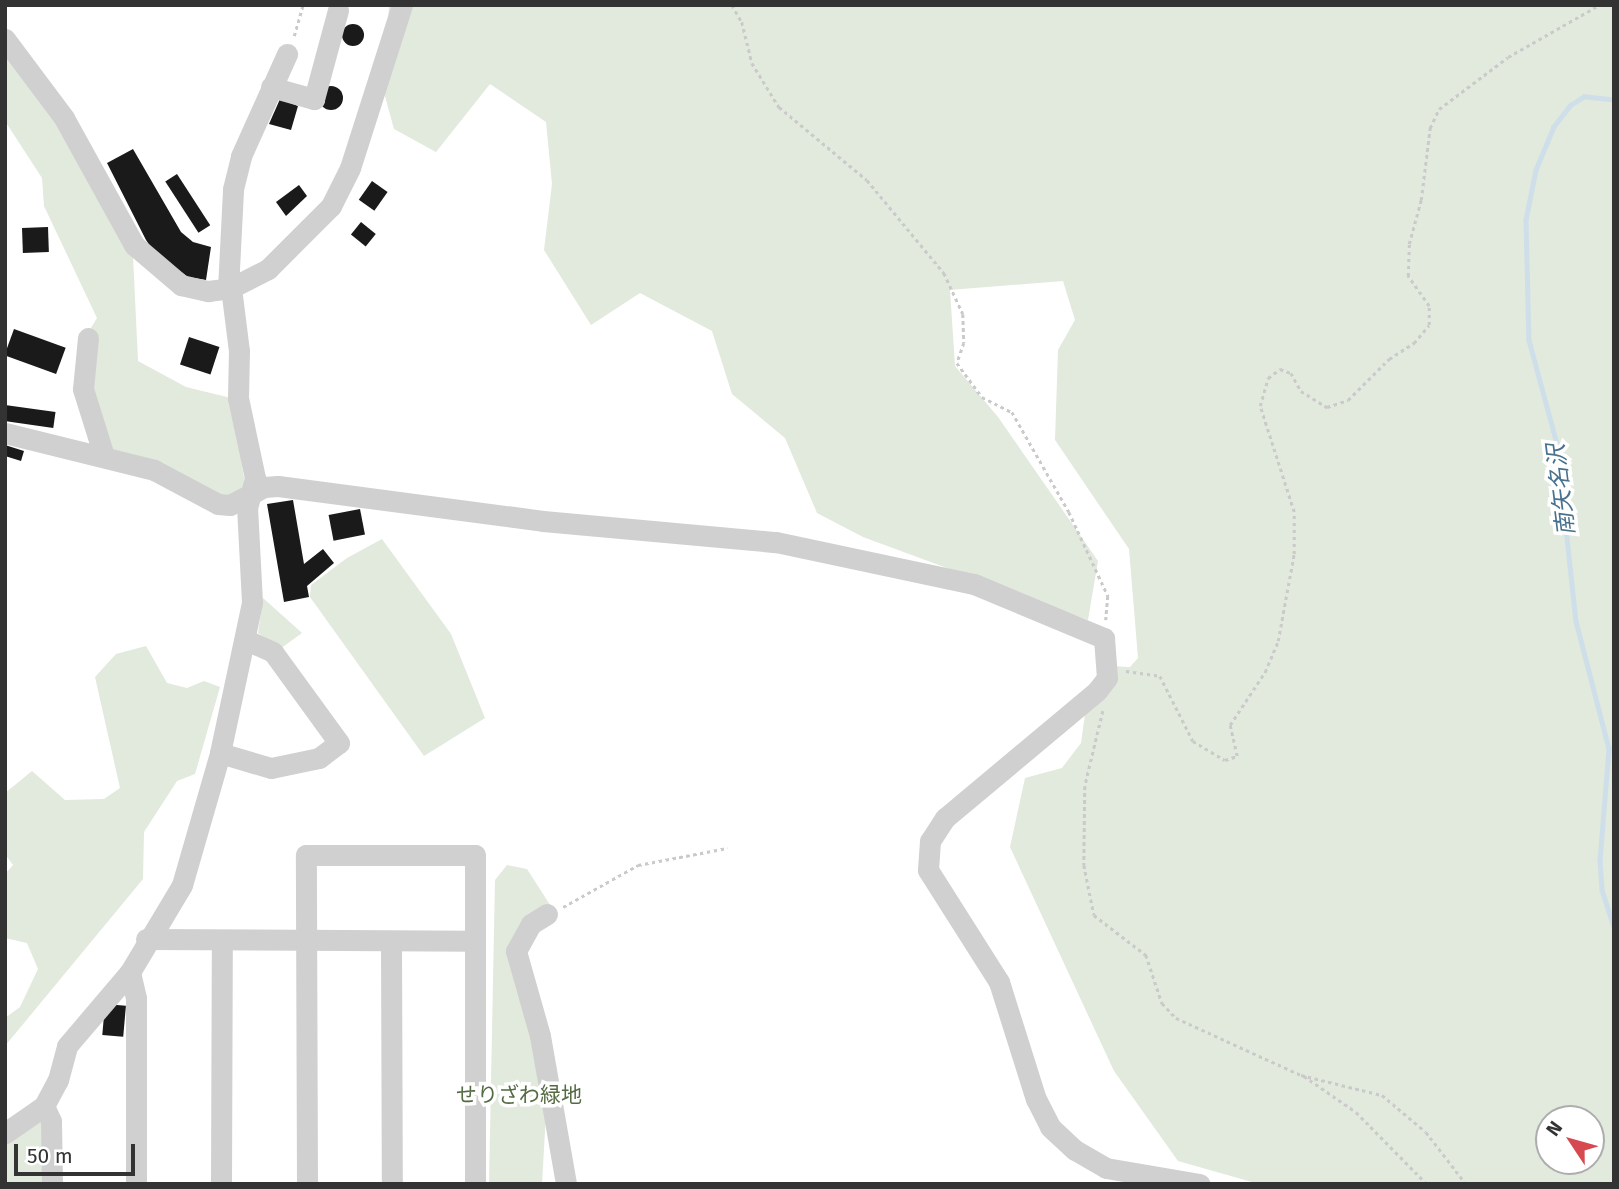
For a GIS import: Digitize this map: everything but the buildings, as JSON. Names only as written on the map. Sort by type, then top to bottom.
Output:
[{"type":"street","points":[[5,39],[65,117],[134,245],[181,285],[208,291],[230,288],[286,255],[320,220],[342,188],[402,5]]},
{"type":"street","points":[[271,88],[314,99],[338,10]]},
{"type":"street","points":[[5,1133],[44,1106],[58,1080],[67,1046],[130,972],[146,939],[182,885],[220,754],[252,602],[247,508],[255,478],[238,398],[239,351],[230,288],[233,189],[241,156],[287,54]]},
{"type":"street","points":[[88,338],[83,390],[104,456]]},
{"type":"street","points":[[5,433],[104,456],[172,477],[209,501],[230,505],[278,486],[543,520],[776,542],[974,584],[1104,638],[1108,674],[1097,691],[945,818],[930,841],[928,870],[999,982],[1036,1099],[1050,1127],[1075,1150],[1106,1168],[1200,1184]]},
{"type":"street","points":[[220,754],[271,768],[319,758],[339,743],[273,652],[246,640]]},
{"type":"street","points":[[307,1184],[306,855],[475,855],[475,1184]]},
{"type":"street","points":[[547,914],[531,924],[516,951],[540,1037],[566,1184]]},
{"type":"street","points":[[146,939],[222,943],[475,941]]},
{"type":"street","points":[[391,942],[392,1184]]},
{"type":"street","points":[[221,1184],[222,943]]},
{"type":"street","points":[[130,972],[136,998],[136,1184]]},
{"type":"street","points":[[44,1106],[51,1121],[52,1184]]},
{"type":"path","points":[[287,54],[303,5]]},
{"type":"path","points":[[732,5],[743,22],[752,63],[779,107],[867,180],[944,273],[963,314],[964,343],[957,363],[982,397],[1013,412],[1069,512],[1108,596],[1104,638]]},
{"type":"path","points":[[1427,1184],[1356,1112],[1301,1075],[1176,1018],[1162,1003],[1146,955],[1094,915],[1084,865],[1084,786],[1100,729],[1108,674],[1160,676],[1193,741],[1225,760],[1237,756],[1230,725],[1265,672],[1278,641],[1294,554],[1294,512],[1260,406],[1268,378],[1280,369],[1291,373],[1301,391],[1326,407],[1348,400],[1429,325],[1429,306],[1408,276],[1430,128],[1439,109],[1455,94],[1508,57],[1599,5]]},
{"type":"path","points":[[547,914],[638,865],[727,848]]},
{"type":"path","points":[[1301,1075],[1322,1076],[1382,1095],[1426,1132],[1466,1184]]},
{"type":"green space","points":[[389,5],[1614,5],[1614,1184],[1259,1184],[1178,1161],[1114,1071],[1010,847],[1025,778],[1062,768],[1081,743],[1087,700],[1107,666],[1130,667],[1138,658],[1129,549],[1055,440],[1058,350],[1075,320],[1063,281],[950,290],[955,366],[998,417],[1098,561],[1088,620],[863,537],[817,513],[785,438],[732,394],[712,331],[640,293],[591,325],[544,250],[552,184],[546,122],[490,84],[436,152],[394,129],[383,89]]},
{"type":"green space","points":[[5,54],[38,93],[133,256],[138,361],[186,387],[231,398],[245,484],[234,496],[221,496],[110,451],[79,388],[83,341],[97,318],[44,206],[42,178],[5,121]]},
{"type":"green space","points":[[382,539],[451,634],[485,718],[424,756],[310,597],[311,585],[347,558]]},
{"type":"green space","points":[[263,598],[302,633],[280,649],[258,633]]},
{"type":"green space","points":[[146,646],[167,683],[187,688],[204,681],[220,687],[195,774],[177,781],[144,832],[143,879],[5,1046],[5,1018],[20,1007],[38,969],[27,943],[5,938],[5,874],[13,865],[5,854],[5,793],[32,771],[65,800],[104,799],[120,788],[95,677],[116,654]]},
{"type":"green space","name":"せりざわ緑地","points":[[507,865],[527,869],[552,908],[517,935],[547,1095],[542,1184],[489,1184],[495,880]]},
{"type":"green space","points":[[40,1115],[47,1184],[5,1184],[5,1140]]},
{"type":"waterway","name":"南矢名沢","points":[[1614,100],[1584,97],[1571,105],[1554,127],[1536,170],[1526,220],[1529,340],[1557,444],[1576,621],[1609,749],[1600,860],[1602,890],[1614,927]]}]
